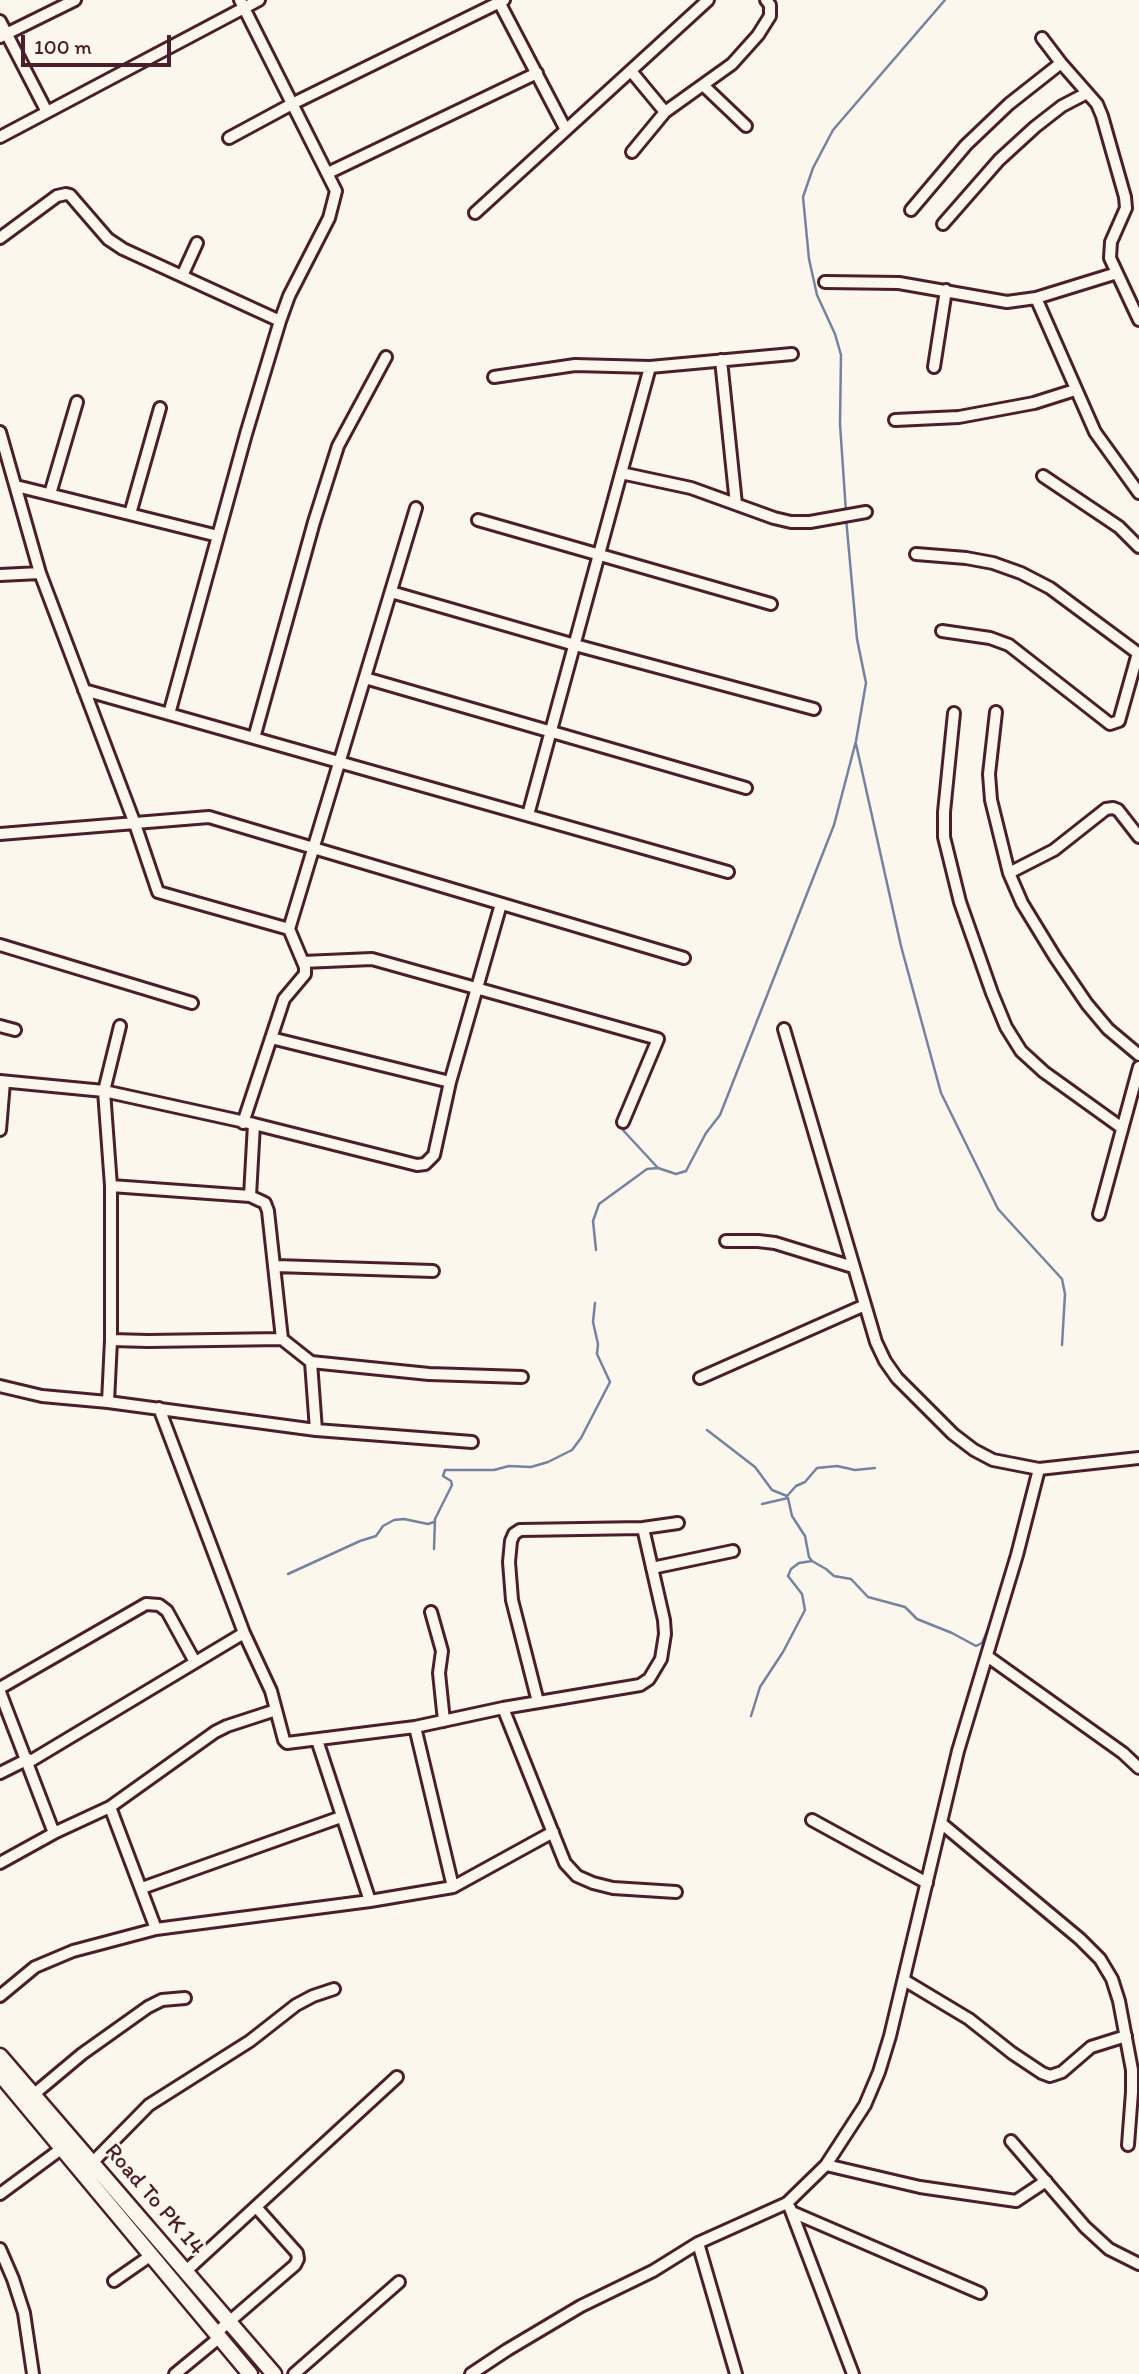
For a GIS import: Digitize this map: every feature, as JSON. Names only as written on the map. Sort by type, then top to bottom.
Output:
[{"type":"main road","name":"Road To PK 14","points":[[0,2056],[33,2095],[150,2256],[250,2374]]},
{"type":"main road","name":"Road To PK 14","points":[[3,2083],[61,2149],[87,2168],[186,2272],[274,2374]]},
{"type":"street","points":[[4,36],[75,0]]},
{"type":"street","points":[[0,137],[242,4],[259,0]]},
{"type":"street","points":[[475,213],[708,0]]},
{"type":"street","points":[[632,152],[665,112],[732,64],[758,35],[770,16],[770,5],[766,0]]},
{"type":"street","points":[[229,138],[501,1],[566,130]]},
{"type":"street","points":[[169,714],[280,321],[289,296],[329,218],[336,191],[242,4]]},
{"type":"street","points":[[0,21],[4,36],[47,112]]},
{"type":"street","points":[[1042,38],[1060,63],[1097,104],[1102,116],[1126,208],[1109,250],[1110,258],[1139,320]]},
{"type":"street","points":[[911,210],[966,145],[1009,104],[1060,63]]},
{"type":"street","points":[[631,71],[665,112]]},
{"type":"street","points":[[328,173],[537,73]]},
{"type":"street","points":[[703,85],[746,126]]},
{"type":"street","points":[[943,224],[999,160],[1035,127],[1062,106],[1087,93]]},
{"type":"street","points":[[0,238],[57,196],[70,195],[108,239],[123,249],[280,321]]},
{"type":"street","points":[[181,276],[197,243]]},
{"type":"street","points":[[825,282],[899,283],[1007,302],[1036,298],[1116,273]]},
{"type":"street","points":[[934,367],[946,290]]},
{"type":"street","points":[[1036,298],[1095,432],[1139,493]]},
{"type":"street","points":[[494,377],[575,365],[650,367],[792,354]]},
{"type":"street","points":[[254,738],[338,446],[386,357]]},
{"type":"street","points":[[721,360],[736,504]]},
{"type":"street","points":[[528,815],[650,367]]},
{"type":"street","points":[[895,420],[959,417],[1034,403],[1075,390]]},
{"type":"street","points":[[50,494],[77,402]]},
{"type":"street","points":[[130,514],[160,408]]},
{"type":"street","points":[[0,432],[40,573],[158,892],[289,929]]},
{"type":"street","points":[[621,473],[691,488],[792,522],[810,522],[866,512]]},
{"type":"street","points":[[1043,476],[1119,527],[1139,547]]},
{"type":"street","points":[[16,486],[218,536]]},
{"type":"street","points":[[250,1196],[249,1123],[284,999],[305,974],[303,962],[289,929],[416,508]]},
{"type":"street","points":[[478,520],[771,604]]},
{"type":"street","points":[[916,554],[967,558],[993,563],[1021,573],[1050,588],[1139,653],[1119,722],[1110,724],[1009,645],[990,638],[942,631]]},
{"type":"street","points":[[0,575],[40,573]]},
{"type":"street","points":[[391,592],[814,709]]},
{"type":"street","points":[[365,678],[746,788]]},
{"type":"street","points":[[84,690],[728,872]]},
{"type":"street","points":[[996,712],[989,774],[991,800],[1009,873],[1029,914],[1087,1004],[1108,1029],[1139,1055]]},
{"type":"street","points":[[954,713],[944,837],[960,902],[992,993],[1006,1027],[1021,1051],[1044,1072],[1122,1128]]},
{"type":"street","points":[[1009,873],[1054,850],[1106,809],[1113,807],[1124,814],[1139,837]]},
{"type":"street","points":[[0,834],[209,817],[684,958]]},
{"type":"street","points":[[0,1130],[1,1080],[104,1090],[417,1165],[425,1164],[434,1155],[450,1082],[501,904]]},
{"type":"street","points":[[0,945],[192,1003]]},
{"type":"street","points":[[303,962],[372,959],[658,1039],[623,1122]]},
{"type":"street","points":[[108,1402],[111,1340],[111,1186],[104,1090],[120,1026]]},
{"type":"street","points":[[0,1027],[15,1030]]},
{"type":"street","points":[[784,1029],[876,1342],[897,1378],[953,1434],[993,1460],[1039,1469],[1139,1458]]},
{"type":"street","points":[[271,1038],[450,1082]]},
{"type":"street","points":[[1099,1214],[1139,1067]]},
{"type":"street","points":[[111,1186],[250,1196],[265,1203],[275,1266],[282,1339]]},
{"type":"street","points":[[726,1241],[775,1243],[853,1267]]},
{"type":"street","points":[[275,1266],[433,1271]]},
{"type":"street","points":[[700,1378],[865,1305]]},
{"type":"street","points":[[111,1340],[148,1342],[282,1339],[311,1362],[429,1374],[522,1377]]},
{"type":"street","points":[[311,1362],[316,1430]]},
{"type":"street","points":[[0,1386],[20,1393],[159,1408],[316,1430],[472,1442]]},
{"type":"street","points":[[159,1408],[244,1633],[271,1691],[284,1740],[288,1743],[415,1727],[502,1708],[640,1685],[649,1679],[661,1659],[665,1634],[643,1528]]},
{"type":"street","points":[[471,2374],[581,2306],[653,2271],[698,2243],[789,2207],[826,2165],[865,2105],[878,2073],[904,1980],[958,1751],[1017,1555],[1039,1469]]},
{"type":"street","points":[[538,1702],[512,1600],[509,1562],[514,1534],[520,1530],[643,1528],[678,1522]]},
{"type":"street","points":[[652,1568],[733,1551]]},
{"type":"street","points":[[56,1832],[52,1828],[0,1690],[146,1604],[159,1605],[167,1611],[195,1662]]},
{"type":"street","points":[[432,1612],[442,1651],[439,1672],[444,1721]]},
{"type":"street","points":[[0,1773],[28,1761],[244,1633]]},
{"type":"street","points":[[987,1656],[1123,1753],[1139,1768]]},
{"type":"street","points":[[502,1708],[565,1863],[577,1876],[613,1888],[676,1892]]},
{"type":"street","points":[[0,1863],[56,1832],[110,1807],[215,1732],[276,1710]]},
{"type":"street","points":[[415,1727],[453,1887]]},
{"type":"street","points":[[317,1740],[370,1901]]},
{"type":"street","points":[[110,1807],[156,1929]]},
{"type":"street","points":[[142,1888],[341,1817]]},
{"type":"street","points":[[812,1820],[927,1883]]},
{"type":"street","points":[[941,1823],[1080,1939],[1100,1959],[1112,1979],[1126,2036],[1132,2092],[1128,2145]]},
{"type":"street","points":[[0,1996],[35,1967],[73,1951],[156,1929],[370,1901],[453,1887],[552,1832]]},
{"type":"street","points":[[904,1980],[969,2019],[1012,2053],[1050,2076],[1062,2072],[1091,2047],[1126,2036]]},
{"type":"street","points":[[87,2168],[149,2105],[250,2041],[296,2005],[334,1989]]},
{"type":"street","points":[[33,2095],[82,2054],[148,2007],[162,2000],[185,1998]]},
{"type":"street","points":[[186,2272],[397,2077]]},
{"type":"street","points":[[1012,2141],[1085,2227],[1109,2249],[1139,2264]]},
{"type":"street","points":[[0,2194],[61,2149]]},
{"type":"street","points":[[826,2165],[920,2187],[1016,2200],[1046,2181]]},
{"type":"street","points":[[175,2374],[295,2265],[298,2259],[297,2252],[256,2207]]},
{"type":"street","points":[[789,2207],[980,2293]]},
{"type":"street","points":[[789,2207],[853,2374]]},
{"type":"street","points":[[698,2243],[736,2374]]},
{"type":"street","points":[[0,2249],[13,2280],[28,2331],[33,2374]]},
{"type":"street","points":[[114,2281],[150,2256]]},
{"type":"street","points":[[0,2281],[13,2280]]},
{"type":"street","points":[[294,2374],[399,2282]]},
{"type":"waterway","points":[[846,512],[840,424],[841,355],[835,334],[817,295],[809,259],[803,197],[813,168],[833,130],[945,0]]},
{"type":"waterway","points":[[596,1250],[593,1221],[599,1204],[647,1169],[658,1168],[676,1174],[686,1171],[706,1133],[720,1115],[834,825],[856,741],[866,683],[857,639],[846,518]]},
{"type":"waterway","points":[[856,744],[901,946],[941,1093],[998,1209],[1062,1279],[1065,1294],[1062,1345]]},
{"type":"waterway","points":[[621,1128],[658,1168]]},
{"type":"waterway","points":[[434,1549],[435,1519],[452,1485],[451,1481],[443,1476],[445,1470],[531,1467],[572,1450],[581,1438],[610,1382],[597,1354],[598,1344],[593,1322],[595,1303]]},
{"type":"waterway","points":[[707,1430],[755,1467],[772,1490],[787,1496],[817,1468],[875,1468]]},
{"type":"waterway","points":[[762,1504],[788,1498],[792,1516],[805,1536],[812,1561]]},
{"type":"waterway","points":[[288,1574],[376,1536],[383,1526],[394,1520],[404,1519],[428,1524],[434,1522]]},
{"type":"waterway","points":[[751,1716],[760,1687],[783,1652],[805,1610],[802,1594],[788,1576],[791,1569],[799,1563],[812,1561],[834,1576],[851,1579],[868,1597],[905,1607],[917,1619],[976,1646],[982,1643],[992,1620]]}]
